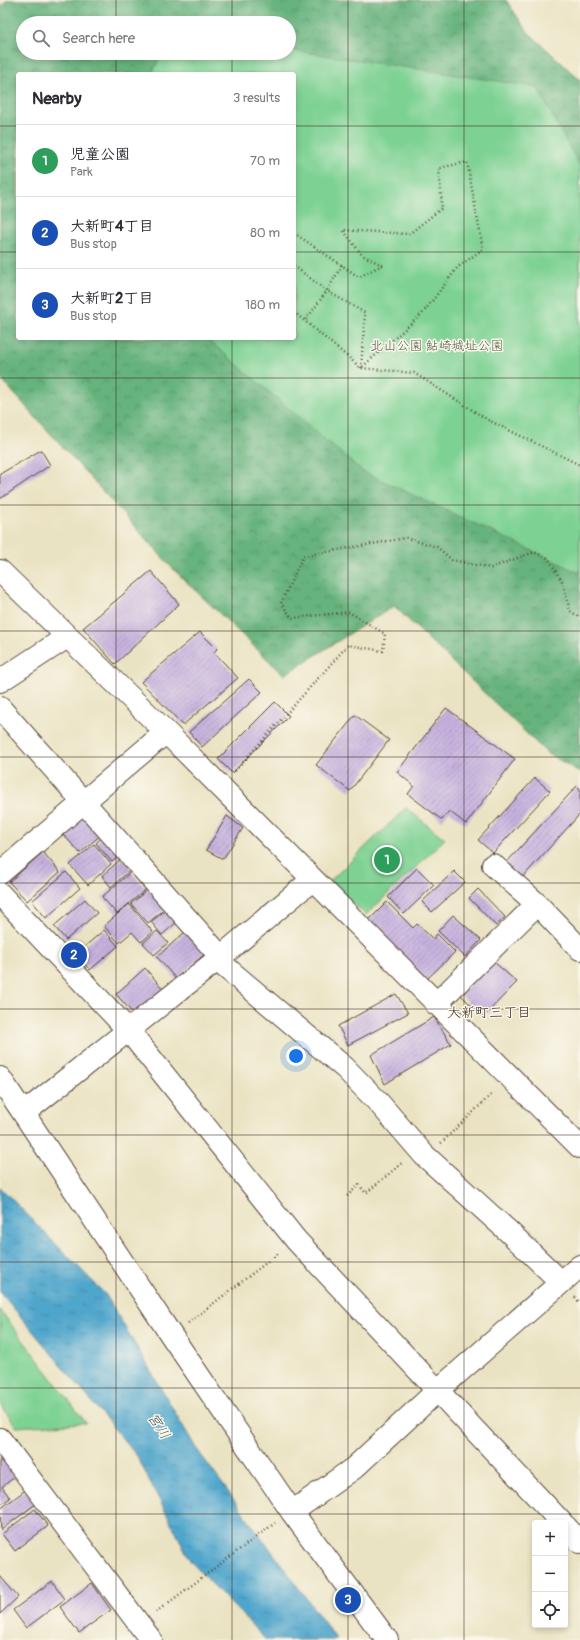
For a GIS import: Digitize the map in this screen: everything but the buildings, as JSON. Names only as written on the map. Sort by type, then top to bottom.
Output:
[{"type":"street","points":[[0,571],[166,732],[580,1147]]},
{"type":"street","points":[[0,681],[67,636]]},
{"type":"street","points":[[0,708],[84,801],[219,958],[354,1077],[422,1152],[561,1282]]},
{"type":"street","points":[[0,873],[166,732]]},
{"type":"street","points":[[493,865],[537,904],[580,949]]},
{"type":"street","points":[[24,1113],[129,1031],[312,880]]},
{"type":"street","points":[[0,894],[129,1031],[296,1240],[559,1520]]},
{"type":"street","points":[[436,1004],[537,904]]},
{"type":"street","points":[[0,1078],[171,1335],[284,1517],[388,1640]]},
{"type":"street","points":[[284,1517],[354,1468],[437,1391],[580,1266]]},
{"type":"street","points":[[0,1439],[151,1640]]},
{"type":"street","points":[[568,1529],[580,1542]]},
{"type":"path","points":[[296,234],[358,277],[382,265],[362,255],[343,230],[409,234],[442,208],[439,168],[467,162],[483,249],[458,267],[422,314],[361,368]]},
{"type":"path","points":[[305,321],[327,291],[342,265]]},
{"type":"path","points":[[296,268],[327,291],[365,313],[361,368]]},
{"type":"path","points":[[296,314],[361,368],[414,373],[488,420],[580,465]]},
{"type":"path","points":[[220,787],[348,645],[383,652],[385,634],[349,612],[292,618],[281,603],[303,556],[406,538],[437,547],[452,560],[491,568],[534,552],[548,558],[563,583],[570,611],[580,617]]},
{"type":"path","points":[[346,1196],[359,1185],[366,1193],[422,1152],[432,1152],[510,1077]]},
{"type":"path","points":[[171,1335],[296,1240]]},
{"type":"path","points":[[150,1616],[284,1517]]},
{"type":"green space","points":[[7,0],[506,0],[528,32],[580,80],[580,772],[547,753],[394,606],[284,675],[174,570],[0,378],[0,8]]},
{"type":"green space","name":"北山公園 鮎崎城址公園","points":[[296,51],[537,87],[580,167],[580,573],[362,471],[208,340],[296,340],[296,72],[153,72],[159,60],[296,60]]},
{"type":"green space","points":[[406,808],[445,839],[366,915],[329,882]]},
{"type":"green space","points":[[0,1310],[86,1423],[16,1427],[0,1403]]},
{"type":"water","name":"宮川","points":[[0,1187],[106,1295],[196,1448],[337,1640],[266,1640],[191,1562],[137,1456],[0,1292]]},
{"type":"place","name":"児童公園","points":[[387,860]]},
{"type":"place","name":"大新町4丁目","points":[[74,955]]},
{"type":"place","name":"大新町2丁目","points":[[348,1600]]},
{"type":"district","name":"大新町三丁目","points":[[489,1012]]}]
